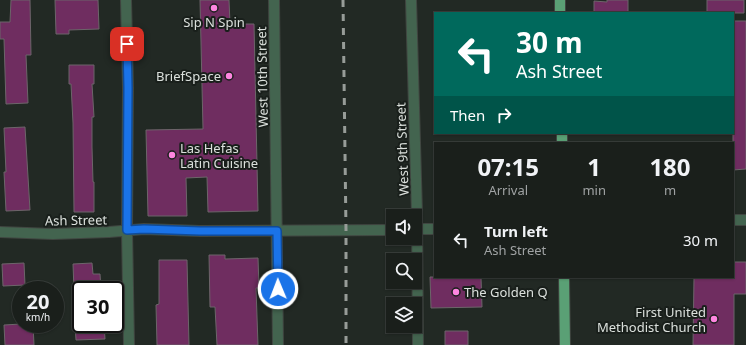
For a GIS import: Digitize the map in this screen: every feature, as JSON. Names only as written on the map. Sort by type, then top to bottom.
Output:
[{"type":"main road","points":[[560,0],[560,12]]},
{"type":"main road","points":[[564,278],[565,345]]},
{"type":"street","points":[[126,0],[128,88],[127,230],[129,345]]},
{"type":"street","name":"West 10th Street","points":[[274,0],[278,345]]},
{"type":"street","name":"West 9th Street","points":[[411,0],[416,209]]},
{"type":"street","points":[[734,220],[746,220]]},
{"type":"street","name":"Ash Street","points":[[0,232],[53,234],[144,229],[200,231],[386,230]]},
{"type":"street","points":[[422,229],[434,229]]},
{"type":"street","name":"West 9th Street","points":[[416,245],[418,345]]},
{"type":"building","points":[[11,0],[30,0],[31,55],[26,55],[28,103],[6,104],[4,39],[0,39],[0,22],[10,22]]},
{"type":"building","points":[[55,0],[98,0],[99,29],[69,30],[69,34],[56,34]]},
{"type":"building","points":[[200,0],[229,0],[230,24],[254,24],[258,211],[208,212],[207,177],[186,178],[187,216],[148,216],[146,130],[203,129]]},
{"type":"building","points":[[607,0],[628,0],[628,12],[594,12],[594,1],[607,2]]},
{"type":"building","points":[[707,0],[744,0],[744,13],[707,12]]},
{"type":"building","points":[[734,21],[746,21],[746,169],[734,170]]},
{"type":"building","points":[[69,65],[94,65],[94,84],[92,84],[94,117],[92,117],[92,147],[94,212],[74,212],[73,123],[71,84],[69,84]]},
{"type":"building","points":[[25,127],[30,210],[6,211],[4,128]]},
{"type":"building","points":[[209,255],[225,255],[225,259],[258,258],[259,288],[256,288],[258,345],[217,345],[215,307],[210,307]]},
{"type":"building","points":[[159,260],[187,260],[189,345],[157,345],[156,305],[159,304]]},
{"type":"building","name":"First United Methodist Church","points":[[734,262],[746,262],[746,294],[734,294],[734,345],[693,345],[694,278],[734,278]]},
{"type":"building","points":[[24,263],[25,281],[12,281],[12,286],[3,286],[2,264]]},
{"type":"building","points":[[92,263],[93,274],[100,274],[100,281],[74,281],[73,264]]},
{"type":"building","name":"The Golden Q","points":[[430,277],[481,278],[482,307],[431,308]]},
{"type":"building","points":[[4,325],[12,325],[12,333],[33,333],[34,345],[5,345]]},
{"type":"building","points":[[445,331],[468,331],[468,345],[445,345]]},
{"type":"building","points":[[76,333],[105,333],[105,339],[76,340]]},
{"type":"railway","points":[[343,0],[346,345]]},
{"type":"place","name":"Sip N Spin","points":[[214,8]]},
{"type":"place","name":"BriefSpace","points":[[229,76]]},
{"type":"place","name":"Las Hefas Latin Cuisine","points":[[172,155]]},
{"type":"place","name":"The Golden Q","points":[[456,292]]},
{"type":"place","name":"First United Methodist Church","points":[[714,319]]},
{"type":"route","points":[[127,44],[127,230],[277,231],[278,289]]}]
